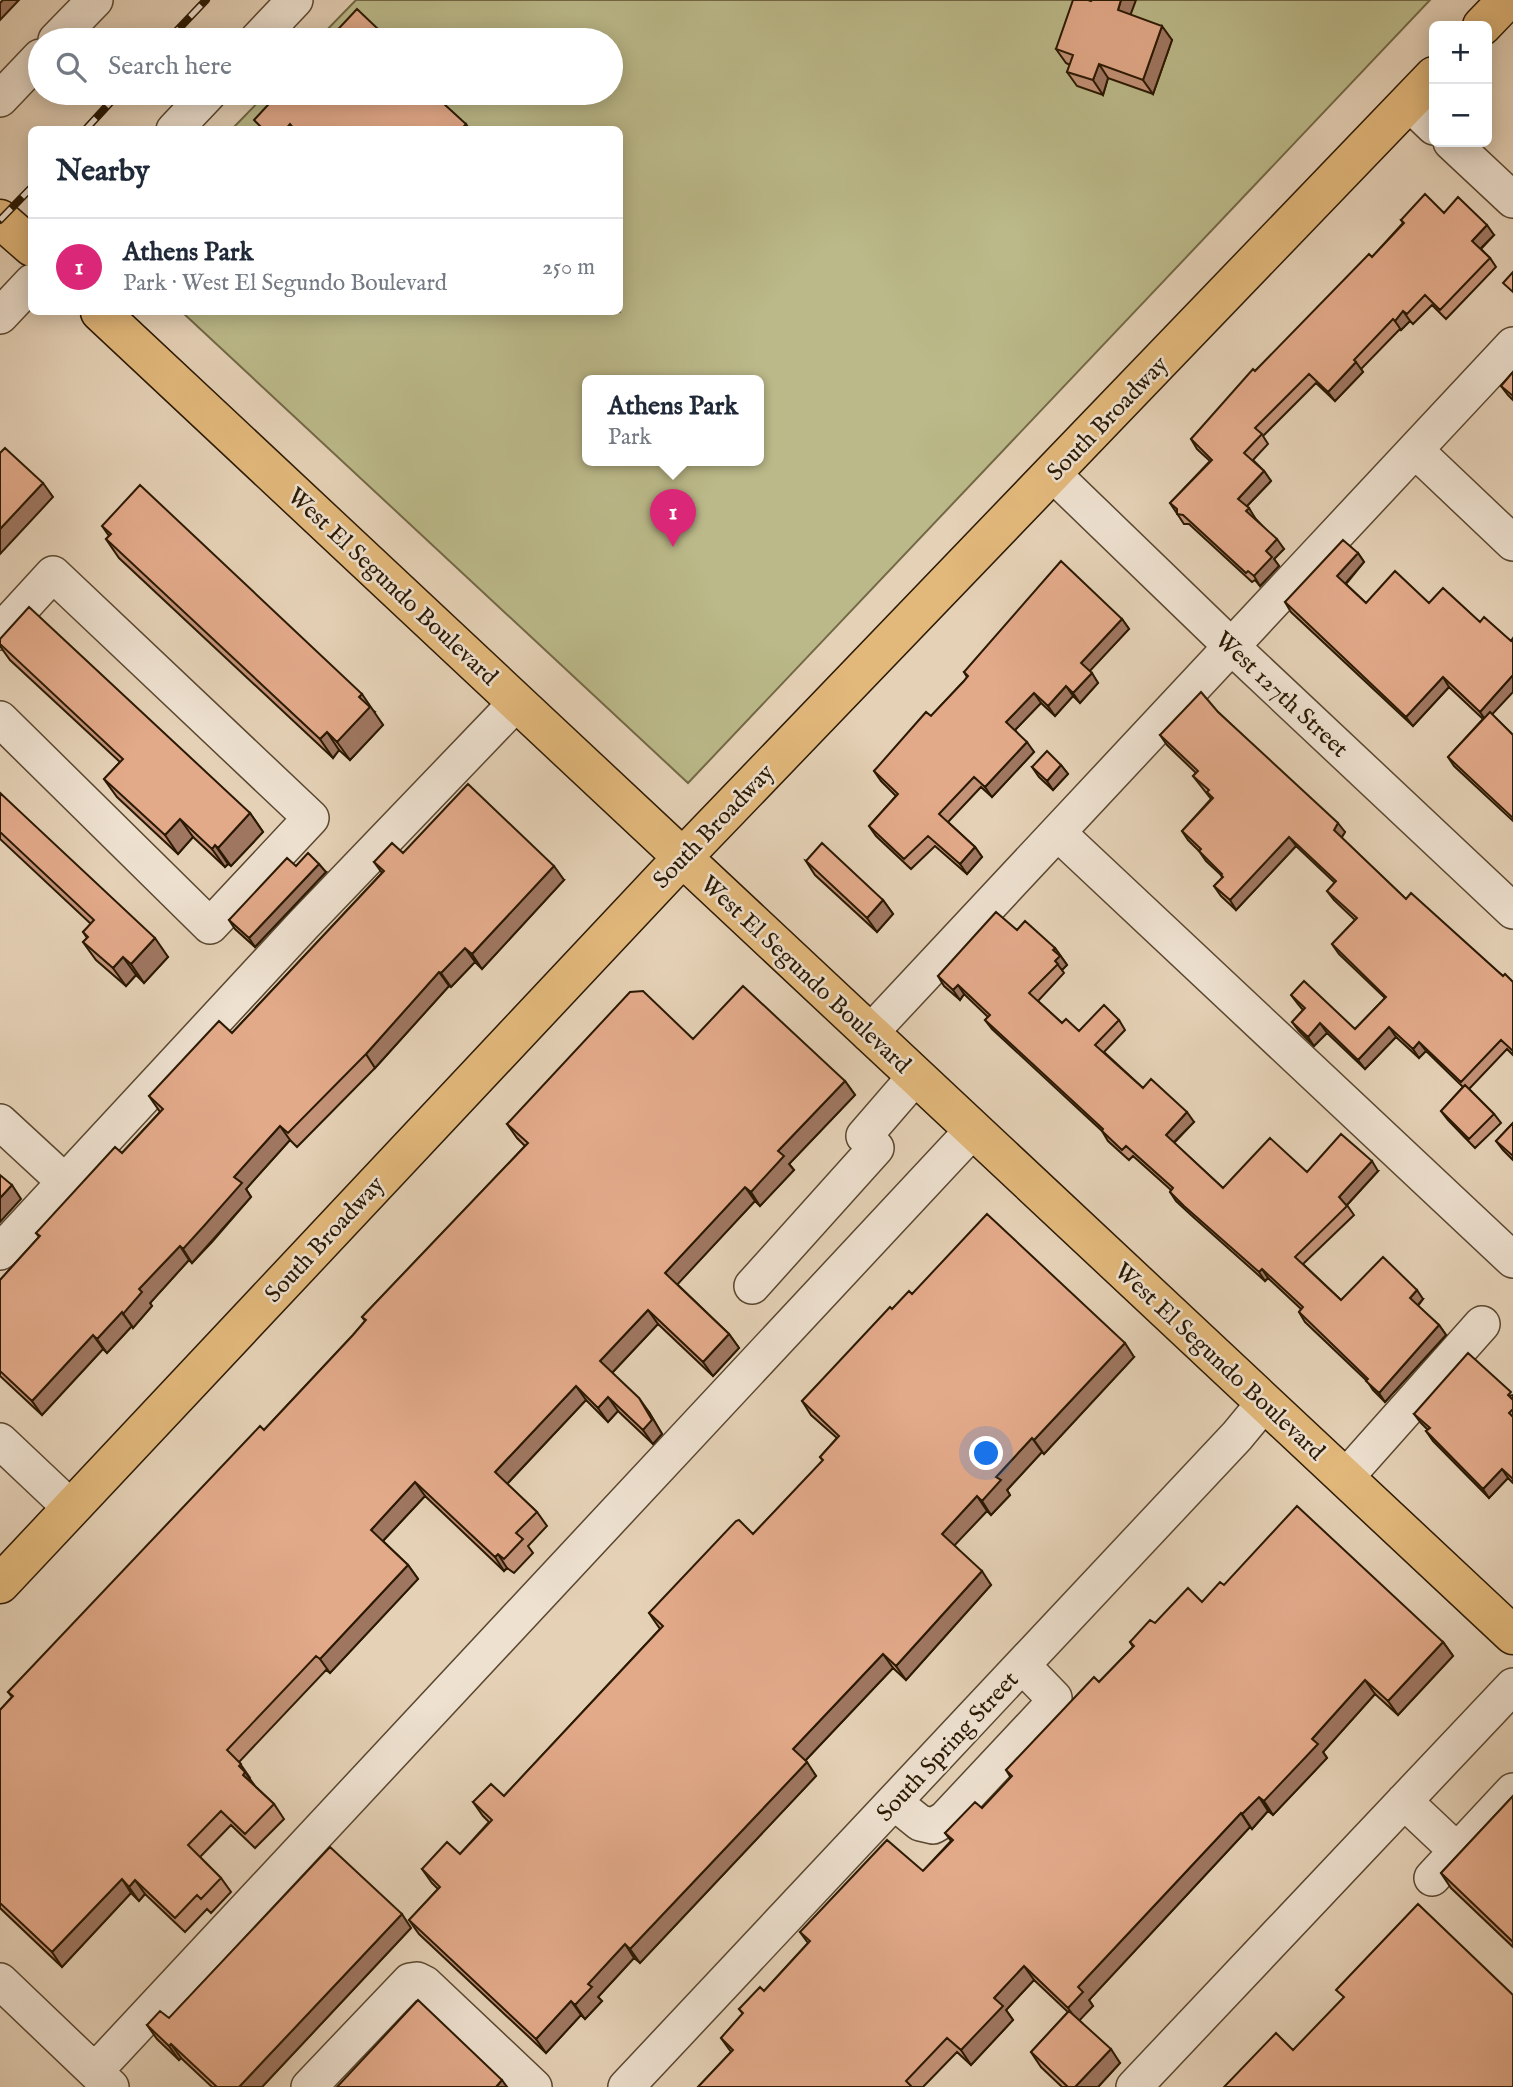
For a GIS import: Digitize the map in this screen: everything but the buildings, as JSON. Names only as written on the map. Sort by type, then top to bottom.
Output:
[{"type":"main road","points":[[1487,21],[1507,0]]},
{"type":"main road","name":"South Broadway","points":[[0,1584],[682,858],[1053,474],[1426,102]]},
{"type":"main road","points":[[0,219],[28,244]]},
{"type":"main road","name":"West El Segundo Boulevard","points":[[103,315],[1513,1635]]},
{"type":"street","points":[[68,28],[95,0]]},
{"type":"street","points":[[268,28],[295,0]]},
{"type":"street","points":[[0,99],[28,70]]},
{"type":"street","points":[[178,126],[198,105]]},
{"type":"street","points":[[1456,147],[1513,200]]},
{"type":"street","points":[[0,316],[28,286]]},
{"type":"street","points":[[869,1034],[1513,345]]},
{"type":"street","points":[[1415,450],[1513,543]]},
{"type":"street","name":"West 127th Street","points":[[1053,474],[1231,646],[1513,911]]},
{"type":"street","points":[[0,632],[53,574],[311,818],[210,926],[0,719]]},
{"type":"street","points":[[0,1252],[295,934],[517,702]]},
{"type":"street","points":[[1058,833],[1513,1261]]},
{"type":"street","points":[[752,1286],[876,1148],[864,1136],[915,1077]]},
{"type":"street","points":[[0,1122],[65,1182]]},
{"type":"street","points":[[2,1989],[103,2079],[973,1130]]},
{"type":"street","points":[[1345,1478],[1482,1324]]},
{"type":"street","name":"South Spring Street","points":[[626,2087],[1237,1436],[1265,1402]]},
{"type":"street","points":[[0,1441],[71,1508]]},
{"type":"street","points":[[894,1802],[920,1823],[933,1826],[945,1819],[1049,1708],[1054,1698],[1023,1665]]},
{"type":"street","points":[[1134,2087],[1513,1686]]},
{"type":"street","points":[[985,1705],[1020,1738]]},
{"type":"street","points":[[933,1760],[969,1793]]},
{"type":"street","points":[[1432,1878],[1513,1791]]},
{"type":"street","points":[[1404,1801],[1457,1851]]},
{"type":"street","points":[[309,2087],[410,1981],[417,1980],[425,1984],[534,2087]]},
{"type":"shaded area","points":[[356,0],[1430,0],[688,783],[185,315],[623,315],[623,126],[235,126],[255,105],[623,105],[623,28],[329,28]]},
{"type":"railway","points":[[179,28],[206,0]]},
{"type":"railway","points":[[89,126],[108,105]]},
{"type":"railway","points":[[0,220],[28,191]]},
{"type":"place","name":"Athens Park","points":[[673,547]]}]
